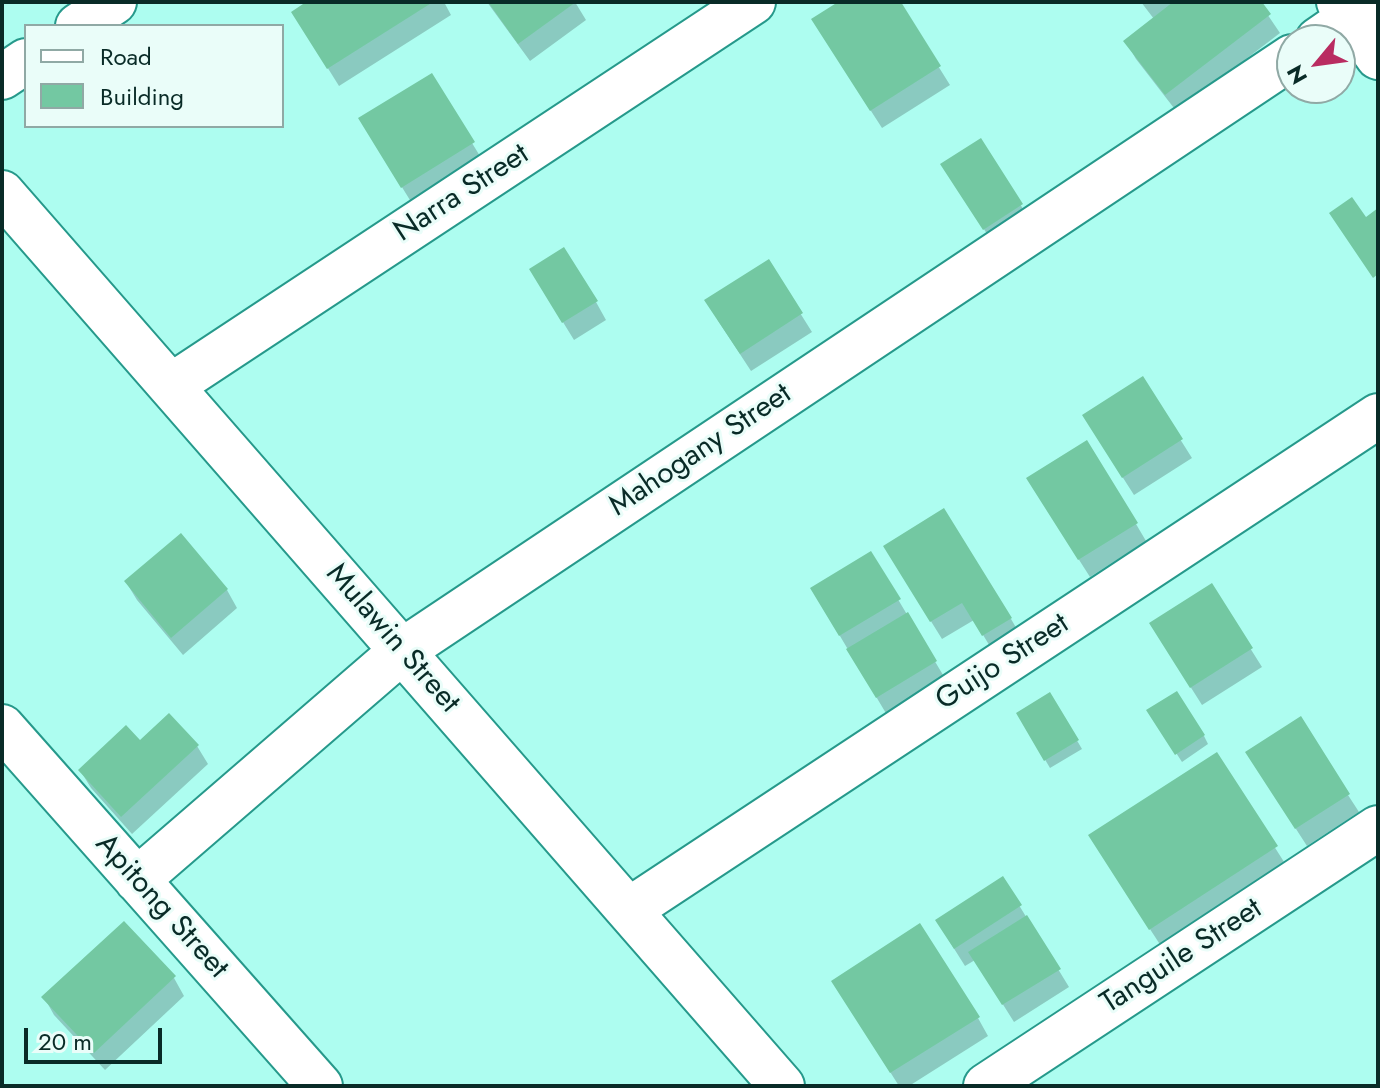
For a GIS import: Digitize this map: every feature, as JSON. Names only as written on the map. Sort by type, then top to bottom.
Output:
[{"type":"street","points":[[81,24],[114,2]]},
{"type":"street","name":"Narra Street","points":[[171,386],[753,2]]},
{"type":"street","points":[[1345,16],[1378,57]]},
{"type":"street","points":[[2,77],[24,62]]},
{"type":"street","name":"Mahogany Street","points":[[137,880],[402,651],[1276,68]]},
{"type":"street","name":"Mulawin Street","points":[[2,193],[782,1086]]},
{"type":"street","name":"Guijo Street","points":[[629,910],[1378,416]]},
{"type":"street","name":"Apitong Street","points":[[2,727],[320,1086]]},
{"type":"street","name":"Tanguile Street","points":[[986,1086],[1378,828]]},
{"type":"building","points":[[306,2],[433,2],[327,69],[291,12]]},
{"type":"building","points":[[488,2],[576,2],[518,44]]},
{"type":"building","points":[[838,2],[901,2],[941,66],[870,111],[811,19]]},
{"type":"building","points":[[1173,2],[1262,2],[1271,14],[1165,95],[1123,41]]},
{"type":"building","points":[[432,73],[475,142],[401,188],[358,118]]},
{"type":"building","points":[[981,138],[1023,204],[983,230],[940,164]]},
{"type":"building","points":[[1352,197],[1366,217],[1378,208],[1378,274],[1373,278],[1329,213]]},
{"type":"building","points":[[564,247],[598,301],[562,323],[529,269]]},
{"type":"building","points":[[769,259],[803,313],[740,354],[704,300]]},
{"type":"building","points":[[1143,376],[1183,439],[1122,478],[1082,415]]},
{"type":"building","points":[[1087,440],[1138,523],[1078,560],[1026,478]]},
{"type":"building","points":[[944,508],[1012,618],[982,636],[962,603],[930,622],[883,546]]},
{"type":"building","points":[[181,533],[228,589],[171,638],[124,581]]},
{"type":"building","points":[[871,551],[901,599],[839,636],[810,588]]},
{"type":"building","points":[[1212,583],[1253,648],[1190,688],[1149,623]]},
{"type":"building","points":[[908,612],[937,661],[876,698],[846,649]]},
{"type":"building","points":[[1177,691],[1205,735],[1175,755],[1146,710]]},
{"type":"building","points":[[1050,692],[1079,740],[1044,761],[1016,713]]},
{"type":"building","points":[[169,713],[199,745],[121,817],[78,770],[126,725],[140,740]]},
{"type":"building","points":[[1301,716],[1350,794],[1295,829],[1245,752]]},
{"type":"building","points":[[1217,752],[1278,846],[1149,930],[1088,835]]},
{"type":"building","points":[[1003,876],[1022,905],[954,949],[935,920]]},
{"type":"building","points":[[1027,915],[1061,969],[1002,1005],[968,952]]},
{"type":"building","points":[[124,921],[176,976],[94,1053],[41,997]]},
{"type":"building","points":[[920,923],[980,1017],[890,1073],[831,981]]}]
